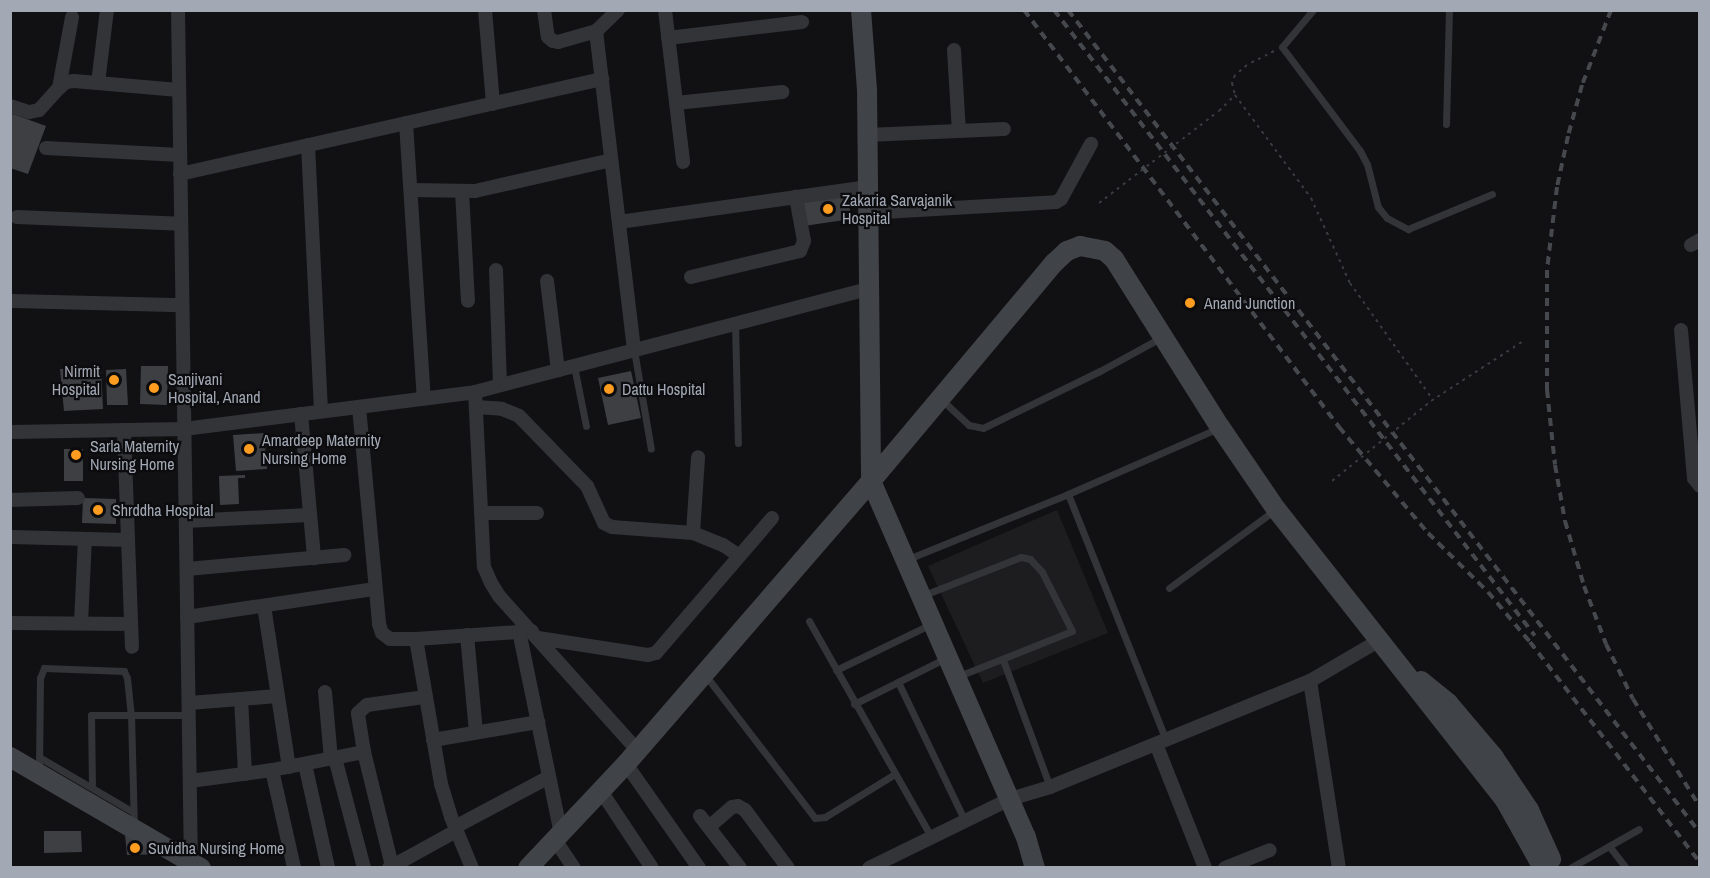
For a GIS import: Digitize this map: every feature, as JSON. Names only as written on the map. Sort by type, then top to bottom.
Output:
[{"type":"street","points":[[98,83],[107,10]]},
{"type":"street","points":[[178,10],[190,781],[194,866]]},
{"type":"street","points":[[485,10],[493,104]]},
{"type":"street","points":[[544,10],[548,37],[558,42],[596,31],[618,10]]},
{"type":"street","points":[[664,10],[683,162]]},
{"type":"street","points":[[861,10],[867,135],[871,481],[1026,837],[1035,867]]},
{"type":"street","points":[[59,88],[72,17]]},
{"type":"street","points":[[668,38],[802,22]]},
{"type":"street","points":[[596,31],[634,350]]},
{"type":"street","points":[[954,50],[959,130]]},
{"type":"street","points":[[180,174],[602,80]]},
{"type":"street","points":[[10,106],[29,112],[39,110],[66,82],[74,81],[179,90]]},
{"type":"street","points":[[676,103],[782,92]]},
{"type":"street","points":[[406,123],[424,398]]},
{"type":"street","points":[[867,135],[1004,129]]},
{"type":"street","points":[[867,213],[1056,202],[1061,199],[1091,144]]},
{"type":"street","points":[[308,145],[321,411]]},
{"type":"street","points":[[46,148],[180,155]]},
{"type":"street","points":[[411,190],[475,191],[611,160]]},
{"type":"street","points":[[619,222],[867,187]]},
{"type":"street","points":[[462,191],[468,301]]},
{"type":"street","points":[[691,277],[800,251],[804,241],[796,197]]},
{"type":"street","points":[[17,217],[181,224]]},
{"type":"street","points":[[528,867],[632,757],[871,481],[1054,263],[1067,251],[1080,246],[1105,251],[1114,259],[1220,427],[1276,509],[1386,648],[1448,703],[1492,756],[1529,810],[1555,867]]},
{"type":"street","points":[[496,270],[500,385]]},
{"type":"street","points":[[547,281],[558,370]]},
{"type":"street","points":[[10,432],[184,429],[475,392],[868,289]]},
{"type":"street","points":[[13,301],[182,304]]},
{"type":"street","points":[[1681,330],[1694,478],[1700,486]]},
{"type":"street","points":[[1685,378],[1700,378]]},
{"type":"street","points":[[475,392],[484,567],[490,583],[632,757],[699,867]]},
{"type":"street","points":[[359,406],[375,589],[382,633],[390,639],[530,633],[648,655],[656,653],[772,518]]},
{"type":"street","points":[[476,407],[502,409],[519,416],[587,486],[597,514],[604,523],[612,527],[693,533],[723,545],[738,555]]},
{"type":"street","points":[[301,414],[314,558]]},
{"type":"street","points":[[124,430],[132,647]]},
{"type":"street","points":[[693,533],[698,457]]},
{"type":"street","points":[[10,500],[78,498]]},
{"type":"street","points":[[481,513],[537,513]]},
{"type":"street","points":[[186,521],[310,515]]},
{"type":"street","points":[[10,537],[128,540]]},
{"type":"street","points":[[81,624],[85,539]]},
{"type":"street","points":[[187,569],[344,555]]},
{"type":"street","points":[[187,617],[375,589]]},
{"type":"street","points":[[264,606],[290,767]]},
{"type":"street","points":[[10,623],[131,624]]},
{"type":"street","points":[[530,633],[538,722],[558,837],[574,867]]},
{"type":"street","points":[[467,635],[476,732]]},
{"type":"street","points":[[416,639],[441,784],[455,829],[472,867]]},
{"type":"street","points":[[869,867],[1010,800],[1050,787],[1386,648]]},
{"type":"street","points":[[1310,681],[1339,867]]},
{"type":"street","points":[[325,692],[333,758],[364,867]]},
{"type":"street","points":[[189,709],[241,699],[278,696]]},
{"type":"street","points":[[425,697],[360,708],[358,720],[364,752],[391,867],[549,777]]},
{"type":"street","points":[[241,699],[245,774]]},
{"type":"street","points":[[433,740],[538,722]]},
{"type":"street","points":[[1161,742],[1205,867]]},
{"type":"street","points":[[190,781],[272,770],[364,752]]},
{"type":"street","points":[[10,757],[39,765],[134,820],[194,866]]},
{"type":"street","points":[[305,764],[328,867]]},
{"type":"street","points":[[272,770],[294,867]]},
{"type":"street","points":[[601,791],[652,867]]},
{"type":"street","points":[[740,867],[704,821],[738,806],[745,810],[788,867]]},
{"type":"street","points":[[1225,867],[1270,850]]},
{"type":"lane","points":[[1313,10],[1282,47],[1360,151],[1367,164],[1378,207],[1387,218],[1398,226],[1408,229],[1418,227],[1492,194]]},
{"type":"lane","points":[[1446,124],[1449,10]]},
{"type":"lane","points":[[735,324],[738,443]]},
{"type":"lane","points":[[941,398],[969,425],[983,428],[1100,371],[1163,336]]},
{"type":"lane","points":[[634,350],[651,449]]},
{"type":"lane","points":[[574,366],[586,426]]},
{"type":"lane","points":[[905,560],[1068,494],[1220,427]]},
{"type":"lane","points":[[1068,494],[1161,742]]},
{"type":"lane","points":[[1169,588],[1276,509]]},
{"type":"lane","points":[[921,597],[1021,557],[1030,559],[1042,572],[1071,631],[956,677]]},
{"type":"lane","points":[[809,621],[893,775],[931,837]]},
{"type":"lane","points":[[836,669],[933,624]]},
{"type":"lane","points":[[854,704],[948,657]]},
{"type":"lane","points":[[1003,660],[1050,787]]},
{"type":"lane","points":[[44,668],[124,671],[127,678],[131,714],[134,820],[92,787],[39,765],[40,678],[44,668]]},
{"type":"lane","points":[[704,674],[814,818],[825,817],[893,775]]},
{"type":"lane","points":[[898,682],[965,821]]},
{"type":"lane","points":[[92,787],[91,715],[189,709]]},
{"type":"lane","points":[[1555,867],[1609,846],[1639,829]]},
{"type":"lane","points":[[1609,846],[1626,867]]},
{"type":"path","points":[[1282,47],[1247,65],[1235,75],[1232,83],[1235,95],[1311,198],[1350,283],[1432,401]]},
{"type":"path","points":[[1098,203],[1219,111],[1235,95]]},
{"type":"path","points":[[1332,481],[1432,401],[1522,342]]},
{"type":"shaded area","points":[[1057,510],[1108,633],[983,683],[928,566]]},
{"type":"building","points":[[10,113],[46,126],[28,174],[10,168]]},
{"type":"building","points":[[848,192],[851,219],[804,226],[801,198]]},
{"type":"building","points":[[141,366],[168,366],[167,405],[140,404]]},
{"type":"building","points":[[101,367],[103,409],[64,411],[60,369]]},
{"type":"building","points":[[126,369],[128,405],[107,405],[106,370]]},
{"type":"building","points":[[631,371],[641,418],[608,425],[598,378]]},
{"type":"building","points":[[264,433],[267,469],[236,471],[233,435]]},
{"type":"building","points":[[64,449],[83,449],[83,481],[64,481]]},
{"type":"building","points":[[245,475],[245,478],[238,478],[239,504],[220,505],[219,476]]},
{"type":"building","points":[[83,498],[116,499],[116,524],[82,523]]},
{"type":"building","points":[[44,831],[81,831],[82,852],[44,853]]},
{"type":"building","points":[[125,835],[164,854],[127,855]]},
{"type":"railway","points":[[1024,10],[1339,427],[1428,533],[1488,592],[1530,642],[1700,863]]},
{"type":"railway","points":[[1054,10],[1535,636]]},
{"type":"railway","points":[[1068,10],[1700,833]]},
{"type":"railway","points":[[1611,10],[1582,85],[1557,187],[1547,270],[1547,390],[1555,465],[1565,521],[1584,586],[1606,644],[1633,699],[1700,807]]},
{"type":"place","name":"Zakaria Sarvajanik Hospital","points":[[828,209]]},
{"type":"place","name":"Anand Junction","points":[[1190,303]]},
{"type":"place","name":"Nirmit Hospital","points":[[114,380]]},
{"type":"place","name":"Sanjivani Hospital, Anand","points":[[154,388]]},
{"type":"place","name":"Dattu Hospital","points":[[609,389]]},
{"type":"place","name":"Amardeep Maternity Nursing Home","points":[[249,449]]},
{"type":"place","name":"Sarla Maternity Nursing Home","points":[[76,455]]},
{"type":"place","name":"Shrddha Hospital","points":[[98,510]]},
{"type":"place","name":"Suvidha Nursing Home","points":[[135,848]]}]
